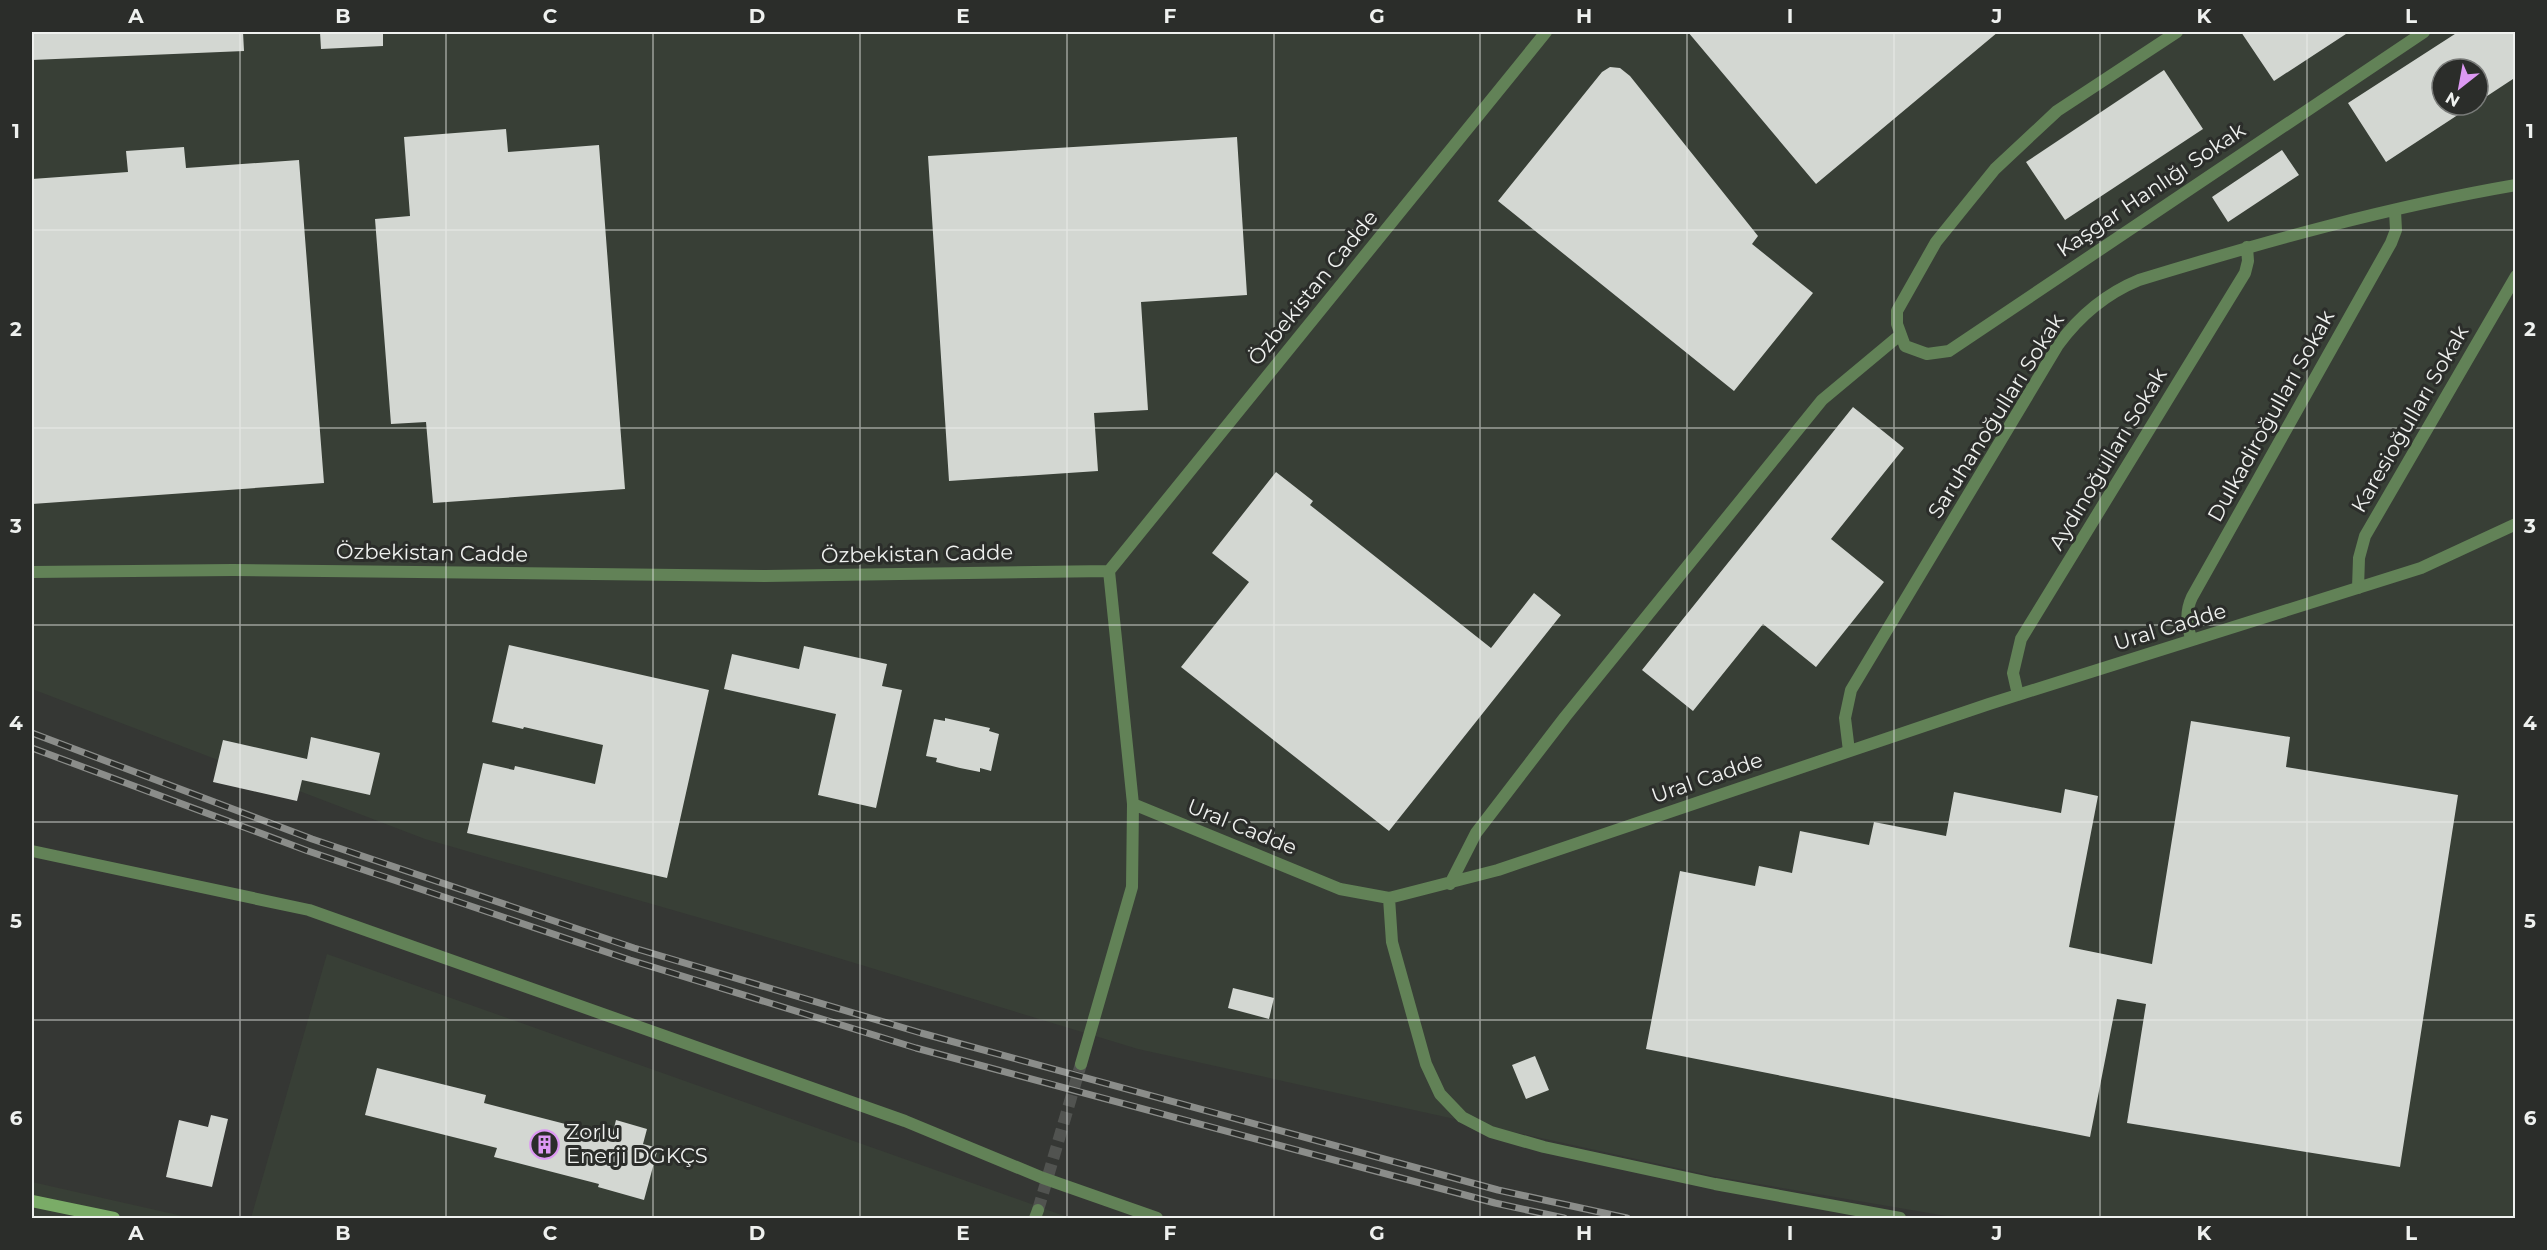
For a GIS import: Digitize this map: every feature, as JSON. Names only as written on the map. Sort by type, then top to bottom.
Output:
[{"type":"street","name":"Özbekistan Cadde","points":[[32,572],[245,570],[765,576],[1109,571],[1546,32]]},
{"type":"street","points":[[1450,884],[1476,833],[1565,717],[1822,400],[1900,335],[1897,311],[1936,242],[1995,169],[2057,111],[2177,32]]},
{"type":"street","name":"Kaşgar Hanlığı Sokak","points":[[1900,335],[1905,346],[1916,351],[1938,354],[1949,351],[2424,32]]},
{"type":"street","name":"Saruhanoğulları Sokak","points":[[1849,751],[1845,718],[1851,690],[2069,330],[2095,304],[2124,286],[2247,247],[2395,211],[2516,185]]},
{"type":"street","name":"Dulkadiroğulları Sokak","points":[[2192,640],[2186,615],[2192,597],[2391,243],[2396,230],[2395,211]]},
{"type":"street","name":"Aydınoğulları Sokak","points":[[2018,695],[2013,673],[2021,639],[2245,273],[2248,261],[2247,247]]},
{"type":"street","name":"Karesioğulları Sokak","points":[[2358,588],[2359,558],[2365,536],[2516,276]]},
{"type":"street","name":"Ural Cadde","points":[[1133,804],[1340,889],[1389,898],[1498,870],[2018,695],[2421,568],[2516,524]]},
{"type":"street","points":[[1081,1064],[1132,887],[1133,804],[1109,571]]},
{"type":"street","points":[[32,851],[309,910],[905,1121],[1043,1178],[1157,1218]]},
{"type":"street","points":[[1389,898],[1392,942],[1426,1064],[1440,1094],[1462,1117],[1491,1132],[1544,1147],[1715,1184],[1900,1218]]},
{"type":"street","points":[[32,1201],[114,1218]]},
{"type":"shaded area","points":[[32,32],[2515,32],[2515,1218],[1958,1218],[1713,1176],[1138,1049],[815,951],[425,839],[32,689]]},
{"type":"shaded area","points":[[327,954],[1006,1195],[1070,1218],[251,1218]]},
{"type":"shaded area","points":[[32,1182],[191,1218],[32,1218]]},
{"type":"building","points":[[32,32],[243,32],[244,51],[32,60]]},
{"type":"building","points":[[320,32],[383,32],[383,46],[321,49]]},
{"type":"building","points":[[1688,32],[1998,32],[1816,184]]},
{"type":"building","points":[[2241,32],[2349,32],[2274,81]]},
{"type":"building","points":[[2458,32],[2516,32],[2516,77],[2490,94],[2490,57],[2430,57],[2430,117],[2455,117],[2386,162],[2348,103]]},
{"type":"building","points":[[1610,67],[1620,68],[1630,76],[1758,236],[1752,244],[1813,293],[1734,391],[1498,201],[1602,72]]},
{"type":"building","points":[[2164,70],[2203,129],[2065,220],[2026,162]]},
{"type":"building","points":[[506,129],[508,152],[599,145],[625,489],[433,503],[426,422],[391,424],[375,219],[410,216],[404,137]]},
{"type":"building","points":[[1237,137],[1247,295],[1141,302],[1148,410],[1094,413],[1098,471],[949,481],[928,156]]},
{"type":"building","points":[[184,147],[186,168],[299,160],[324,483],[32,504],[32,179],[128,172],[126,151]]},
{"type":"building","points":[[2282,150],[2299,175],[2228,222],[2212,197]]},
{"type":"building","points":[[1853,407],[1904,448],[1831,539],[1884,582],[1816,667],[1763,624],[1693,711],[1642,670]]},
{"type":"building","points":[[1276,472],[1313,501],[1310,505],[1491,648],[1534,593],[1561,615],[1389,831],[1181,667],[1249,582],[1212,553]]},
{"type":"building","points":[[509,645],[709,690],[667,878],[467,833],[483,763],[514,770],[515,766],[595,784],[603,745],[492,722]]},
{"type":"building","points":[[804,646],[887,664],[882,686],[902,690],[876,808],[818,795],[836,714],[724,689],[732,654],[799,669]]},
{"type":"building","points":[[945,718],[990,728],[989,731],[999,734],[991,771],[980,768],[980,772],[960,768],[936,762],[937,758],[926,756],[934,719],[945,721]]},
{"type":"building","points":[[2191,721],[2290,737],[2286,767],[2458,795],[2400,1167],[2127,1123],[2146,1004],[2117,999],[2090,1137],[1646,1049],[1680,871],[1755,886],[1759,866],[1792,873],[1800,831],[1869,845],[1874,822],[1946,836],[1954,792],[2061,813],[2065,789],[2098,796],[2069,947],[2152,964]]},
{"type":"building","points":[[311,737],[380,753],[370,795],[302,780],[297,801],[213,782],[223,740],[307,759]]},
{"type":"building","points":[[1233,988],[1274,998],[1269,1019],[1228,1008]]},
{"type":"building","points":[[1535,1056],[1549,1090],[1526,1099],[1512,1065]]},
{"type":"building","points":[[377,1068],[486,1095],[484,1103],[612,1136],[616,1120],[647,1129],[643,1144],[658,1148],[644,1200],[598,1187],[599,1184],[494,1157],[497,1148],[365,1115]]},
{"type":"building","points":[[211,1115],[228,1119],[212,1187],[166,1177],[179,1120],[208,1127]]},
{"type":"tunnel","points":[[1038,1210],[1081,1064]]},
{"type":"railway","points":[[32,733],[312,839],[634,948],[921,1033],[1498,1190],[1627,1218]]},
{"type":"railway","points":[[32,748],[308,851],[630,960],[916,1048],[1495,1203],[1564,1218]]},
{"type":"place","name":"Zorlu Enerji DGKÇS","points":[[545,1144]]}]
